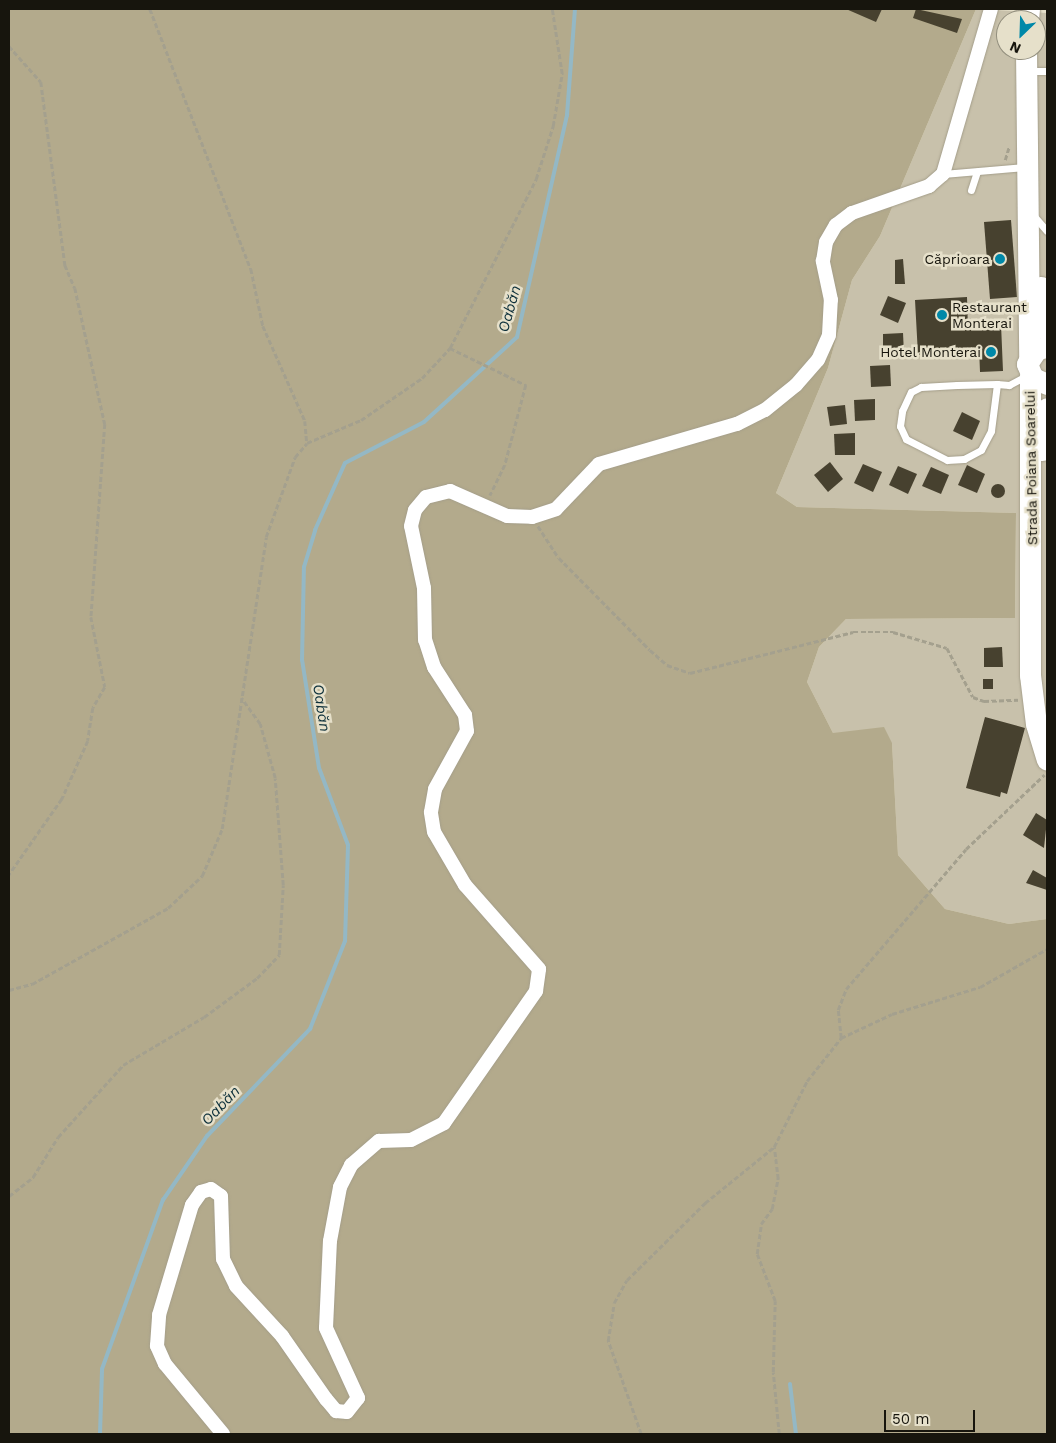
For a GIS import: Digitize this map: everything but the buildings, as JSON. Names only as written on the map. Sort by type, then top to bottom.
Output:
[{"type":"main road","name":"Strada Poiana Soarelui","points":[[1037,71],[1028,167],[1033,372],[1032,560],[1040,700],[1047,759]]},
{"type":"main road","name":"Strada Poiana Soarelui","points":[[1028,189],[1045,293],[1047,331]]},
{"type":"main road","points":[[1033,372],[1037,349],[1047,347]]},
{"type":"main road","name":"Strada Poiana Soarelui","points":[[1032,560],[1047,408]]},
{"type":"street","points":[[223,1434],[165,1364],[157,1346],[160,1315],[192,1205],[201,1192],[211,1189],[221,1196],[223,1259],[236,1286],[300,1358],[326,1399],[336,1411],[347,1412],[358,1398],[326,1328],[330,1241],[340,1187],[351,1165],[379,1141],[411,1140],[444,1123],[536,991],[539,969],[465,884],[434,832],[431,812],[441,774],[461,748],[467,731],[465,714],[434,667],[425,640],[424,588],[411,526],[416,510],[437,491],[463,494],[507,516],[532,517],[556,509],[599,464],[737,424],[765,410],[796,385],[818,360],[830,335],[831,300],[823,261],[836,225],[852,213],[930,186],[943,174],[991,9]]},
{"type":"lane","points":[[943,174],[1028,167]]},
{"type":"lane","points":[[971,190],[977,172]]},
{"type":"lane","points":[[1032,214],[1047,231]]},
{"type":"lane","points":[[997,384],[991,431],[981,450],[964,459],[947,460],[906,439],[900,426],[912,392],[921,387],[997,384],[1016,384],[1033,372]]},
{"type":"path","points":[[150,9],[251,269],[263,326],[305,421],[307,443]]},
{"type":"path","points":[[9,990],[32,984],[191,892],[202,876],[222,829],[266,537],[295,457],[307,443],[362,420],[422,378],[450,348],[536,179],[553,126],[562,74],[552,9]]},
{"type":"path","points":[[9,46],[41,82],[64,265],[75,288],[104,424],[92,617],[105,687],[93,708],[88,741],[62,799],[9,874]]},
{"type":"path","points":[[450,348],[516,376],[526,385],[505,465],[485,506]]},
{"type":"path","points":[[532,517],[559,558],[650,650],[668,665],[690,673],[853,632],[893,632],[947,648],[973,697],[984,702],[1040,700]]},
{"type":"path","points":[[9,1196],[33,1177],[58,1137],[124,1065],[204,1017],[257,978],[279,955],[283,884],[275,778],[260,724],[241,698]]},
{"type":"path","points":[[841,1038],[838,1010],[846,990],[966,849],[1047,773]]},
{"type":"path","points":[[642,1434],[608,1341],[614,1303],[627,1280],[705,1203],[774,1147],[808,1081],[841,1038],[892,1014],[980,987],[1047,949]]},
{"type":"path","points":[[774,1147],[778,1180],[772,1209],[761,1224],[757,1254],[775,1301],[773,1372],[779,1434]]},
{"type":"shaded area","points":[[9,9],[976,9],[880,236],[852,280],[828,368],[776,493],[797,507],[1016,513],[1015,618],[846,619],[819,647],[807,682],[833,733],[884,727],[892,743],[898,855],[945,909],[1009,924],[1047,919],[1047,1434],[9,1434]]},
{"type":"shaded area","points":[[976,9],[996,10],[996,60],[1046,60],[1047,13],[1047,919],[1009,924],[945,909],[898,855],[892,743],[833,733],[807,682],[819,647],[846,619],[1015,618],[1016,513],[797,507],[776,493],[828,368],[852,280],[880,236]]},
{"type":"waterway","name":"Oabăn","points":[[100,1434],[102,1369],[163,1200],[207,1136],[310,1029],[345,941],[348,845],[319,768],[302,660],[304,567],[315,530],[345,463],[424,422],[517,337],[567,115],[575,9]]},
{"type":"waterway","points":[[790,1384],[796,1434]]},
{"type":"place","name":"Căprioara","points":[[1000,259]]},
{"type":"place","name":"Restaurant Monterai","points":[[942,315]]},
{"type":"place","name":"Hotel Monterai","points":[[991,352]]}]
